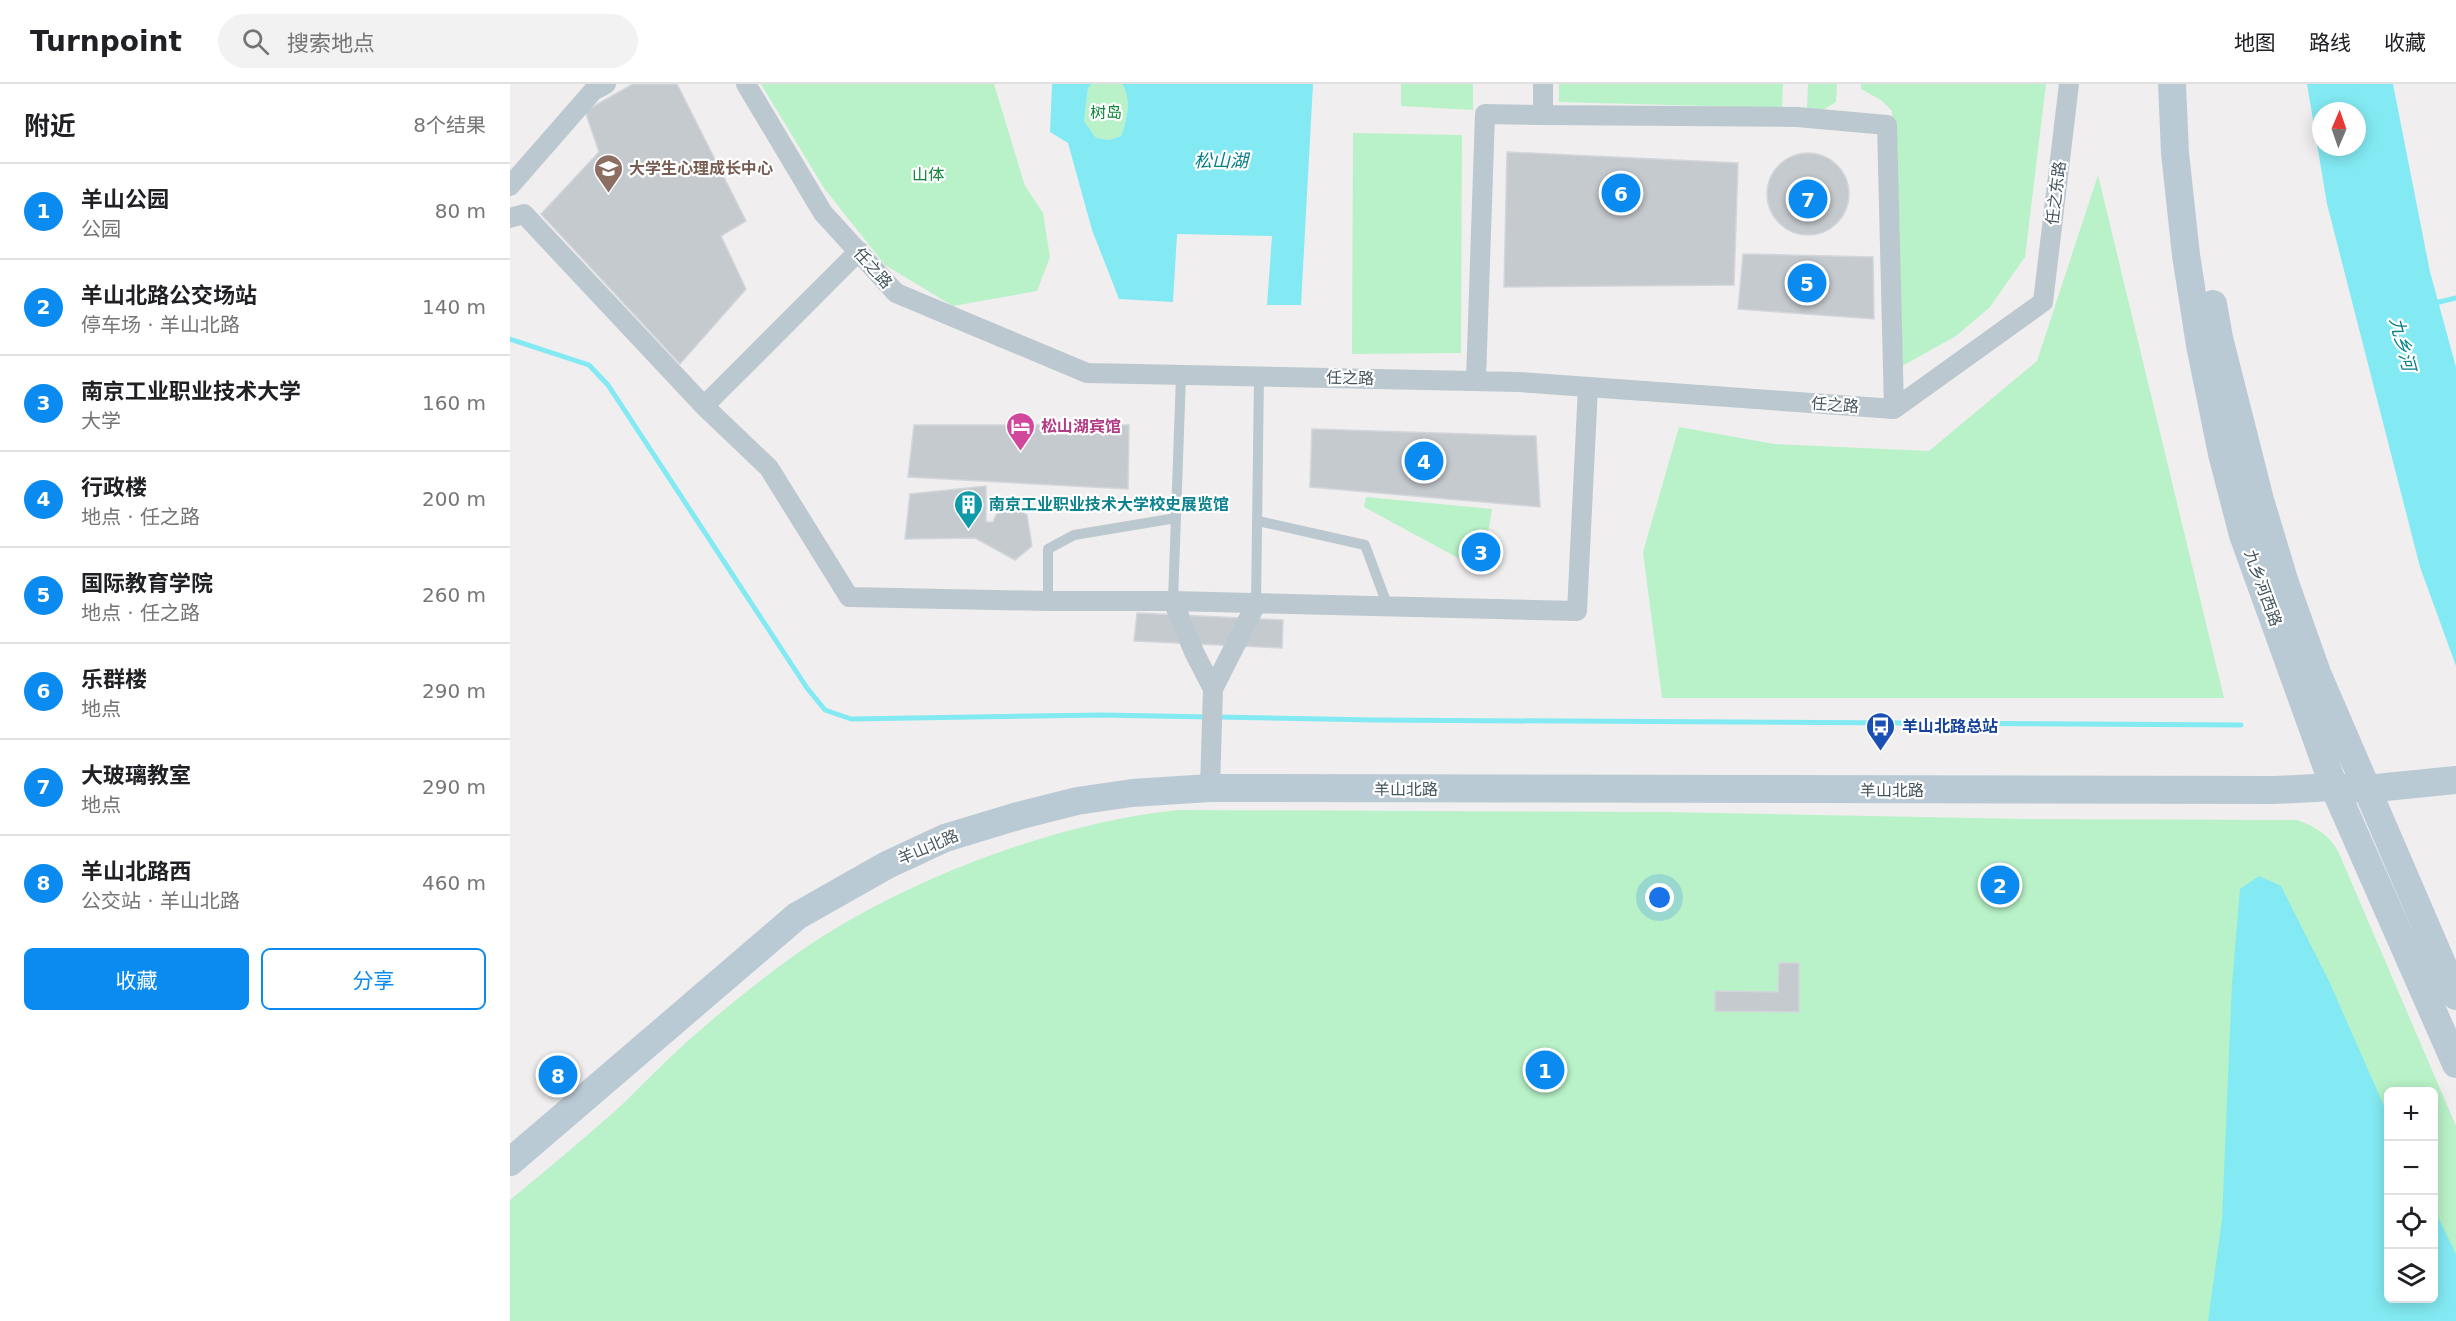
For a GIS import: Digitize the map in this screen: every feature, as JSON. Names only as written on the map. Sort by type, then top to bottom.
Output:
[{"type":"street","points":[[510,186],[593,92],[606,84]]},
{"type":"street","name":"任之路","points":[[746,84],[823,213],[896,293],[1087,373],[1476,380],[1894,409]]},
{"type":"street","points":[[1543,115],[1544,84]]},
{"type":"street","name":"任之东路","points":[[1894,409],[2043,302],[2068,84]]},
{"type":"street","name":"九乡河西路","points":[[2172,84],[2175,153],[2186,255],[2200,345],[2222,454],[2243,535],[2334,787],[2456,1064]]},
{"type":"street","name":"九乡河西路","points":[[2189,84],[2203,247],[2219,338],[2260,500],[2285,583],[2317,673],[2456,996]]},
{"type":"street","points":[[1476,380],[1485,114],[1797,117],[1887,125],[1894,409]]},
{"type":"street","points":[[510,218],[524,214],[704,406],[769,468],[849,597],[1173,601],[1577,611],[1588,387]]},
{"type":"street","points":[[704,406],[859,251]]},
{"type":"street","points":[[1173,601],[1194,652],[1213,689]]},
{"type":"street","points":[[1210,788],[1213,689],[1256,604]]},
{"type":"street","name":"羊山北路","points":[[510,1162],[797,916],[887,865],[945,838],[1077,801],[1132,793],[1210,788],[2275,790],[2334,787],[2366,789],[2456,780]]},
{"type":"lane","points":[[1173,601],[1181,375]]},
{"type":"lane","points":[[1256,604],[1259,376]]},
{"type":"lane","points":[[1048,601],[1047,549],[1074,535],[1176,518]]},
{"type":"lane","points":[[1258,521],[1365,545],[1388,608]]},
{"type":"green space","name":"山体","points":[[761,84],[994,84],[1025,186],[1043,213],[1050,257],[1037,291],[953,306],[885,265],[824,188]]},
{"type":"green space","name":"树岛","points":[[1092,84],[1122,84],[1128,103],[1121,136],[1109,140],[1096,138],[1084,121],[1088,88]]},
{"type":"green space","points":[[1401,84],[1473,84],[1473,110],[1401,106]]},
{"type":"green space","points":[[1559,84],[1783,84],[1782,108],[1559,102]]},
{"type":"green space","points":[[1808,84],[1837,84],[1836,102],[1823,110],[1807,108]]},
{"type":"green space","points":[[1861,84],[2046,84],[2025,257],[1990,307],[1956,336],[1902,366],[1892,111],[1881,100],[1861,89]]},
{"type":"green space","points":[[1353,133],[1462,135],[1461,353],[1352,354]]},
{"type":"green space","points":[[2098,175],[2224,698],[1662,698],[1643,552],[1679,427],[1774,444],[1929,451],[2037,361]]},
{"type":"green space","points":[[1366,497],[1492,509],[1482,571],[1364,507]]},
{"type":"green space","points":[[1179,810],[1666,812],[2026,819],[2297,820],[2320,831],[2338,851],[2456,1126],[2456,1321],[510,1321],[510,1200],[614,1112],[705,1026],[788,960],[874,907],[974,861],[1079,828]]},
{"type":"water","name":"松山湖","points":[[1052,84],[1092,84],[1088,88],[1084,121],[1096,138],[1109,140],[1121,136],[1125,123],[1128,103],[1122,84],[1313,84],[1301,305],[1267,305],[1272,236],[1177,234],[1173,302],[1119,299],[1092,230],[1068,143],[1050,132]]},
{"type":"water","name":"九乡河","points":[[2307,84],[2393,84],[2430,272],[2456,367],[2456,666],[2420,567],[2327,204],[2319,156],[2366,156],[2366,102],[2312,102],[2312,114]]},
{"type":"water","points":[[2259,876],[2281,886],[2329,981],[2384,1106],[2384,1303],[2438,1303],[2438,1217],[2456,1254],[2456,1321],[2208,1321],[2222,1219],[2232,984],[2240,889]]},
{"type":"building","points":[[633,84],[677,84],[746,221],[721,236],[746,289],[680,364],[541,214],[599,152],[585,111]]},
{"type":"building","points":[[1507,152],[1738,163],[1734,285],[1504,287]]},
{"type":"building","points":[[1808,153],[1824,157],[1837,165],[1845,178],[1849,194],[1845,210],[1837,223],[1824,231],[1808,235],[1792,231],[1779,223],[1771,210],[1767,194],[1771,178],[1779,165],[1792,157]]},
{"type":"building","points":[[1743,254],[1873,257],[1874,319],[1738,309]]},
{"type":"building","name":"松山湖宾馆","points":[[914,425],[1129,425],[1128,489],[908,477]]},
{"type":"building","points":[[1312,429],[1536,436],[1540,507],[1310,487]]},
{"type":"building","name":"南京工业职业技术大学校史展览馆","points":[[986,486],[986,522],[993,522],[996,515],[1012,505],[1027,515],[1032,546],[1015,560],[975,538],[905,539],[910,494]]},
{"type":"building","points":[[1137,613],[1283,620],[1282,648],[1134,641]]},
{"type":"building","points":[[1779,963],[1799,963],[1799,1012],[1715,1011],[1715,991],[1778,992]]},
{"type":"waterway","points":[[2431,304],[2456,298]]},
{"type":"waterway","points":[[510,339],[589,365],[608,385],[807,688],[825,710],[851,719],[1102,715],[1208,717]]},
{"type":"waterway","points":[[1217,717],[2241,725]]},
{"type":"place","name":"乐群楼","points":[[1621,193]]},
{"type":"place","name":"大学生心理成长中心","points":[[608,194]]},
{"type":"place","name":"大玻璃教室","points":[[1808,199]]},
{"type":"place","name":"国际教育学院","points":[[1807,283]]},
{"type":"place","name":"松山湖宾馆","points":[[1020,452]]},
{"type":"place","name":"行政楼","points":[[1424,461]]},
{"type":"place","name":"南京工业职业技术大学校史展览馆","points":[[968,530]]},
{"type":"place","name":"南京工业职业技术大学","points":[[1481,552]]},
{"type":"place","name":"羊山北路总站","points":[[1881,752]]},
{"type":"place","name":"羊山北路公交场站","points":[[2000,885]]},
{"type":"place","name":"羊山公园","points":[[1545,1070]]},
{"type":"place","name":"羊山北路西","points":[[558,1075]]}]
